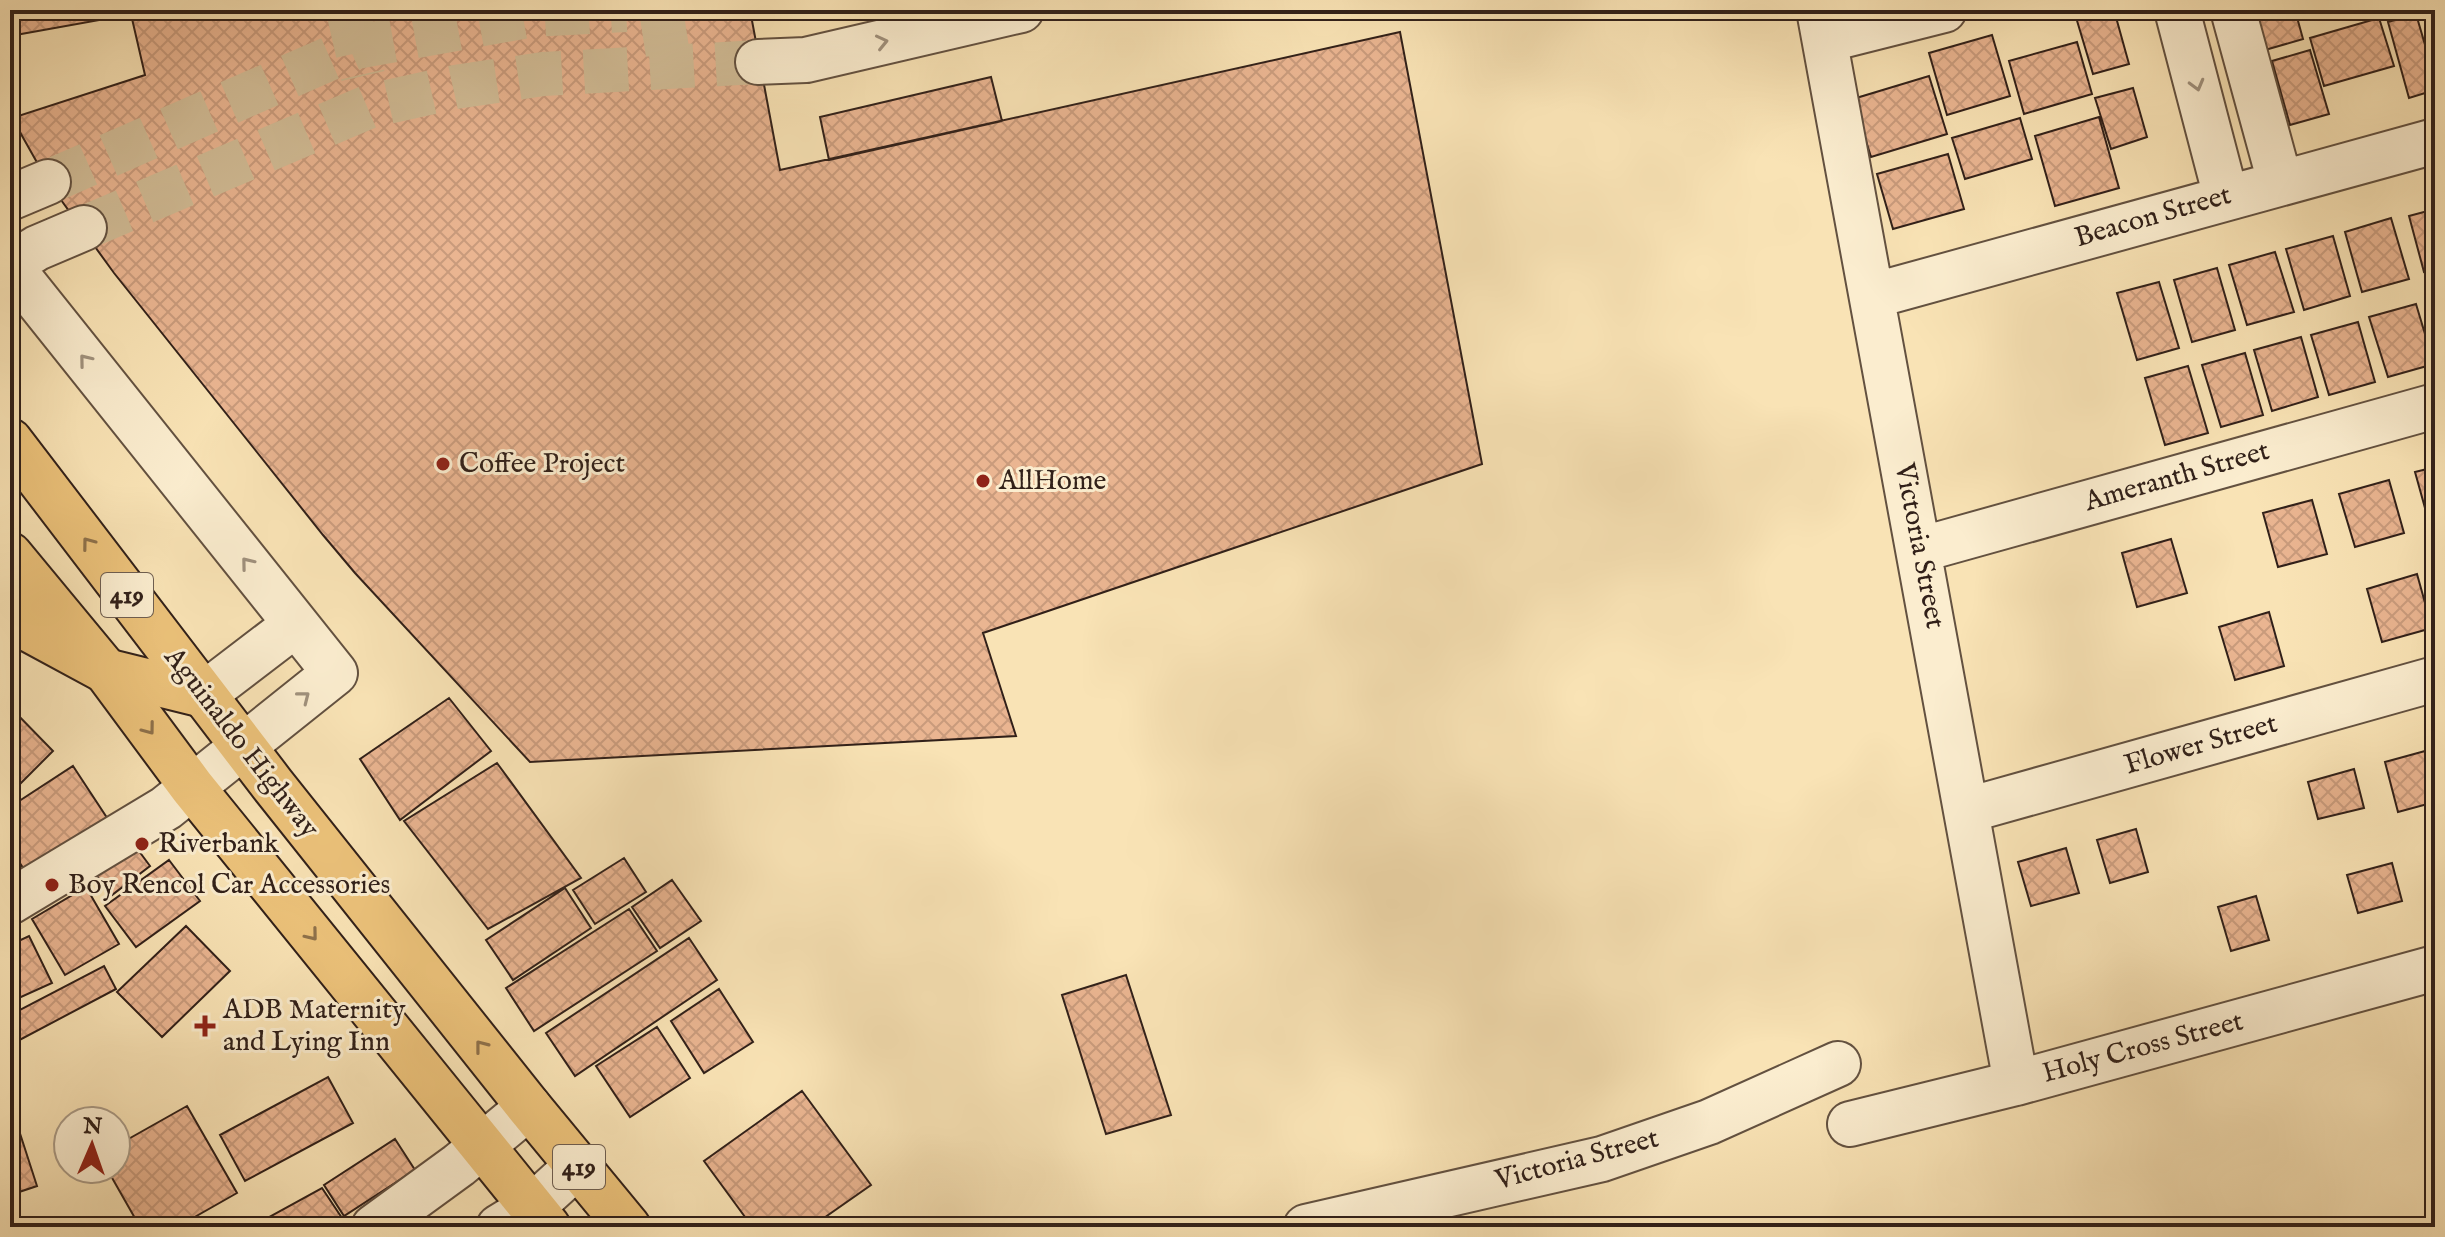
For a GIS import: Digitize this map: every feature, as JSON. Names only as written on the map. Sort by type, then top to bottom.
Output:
[{"type":"main road","name":"Aguinaldo Highway","points":[[10,441],[243,746],[628,1227]]},
{"type":"main road","name":"419","points":[[10,555],[106,671],[192,787],[482,1147],[527,1220]]},
{"type":"main road","points":[[10,619],[106,671],[203,695]]},
{"type":"street","points":[[758,62],[806,60],[1021,10]]},
{"type":"street","points":[[1822,25],[1944,10]]},
{"type":"street","points":[[2177,10],[2226,197]]},
{"type":"street","points":[[2233,10],[2280,182]]},
{"type":"street","name":"Victoria Street","points":[[1822,25],[2016,1083]]},
{"type":"street","name":"Beacon Street","points":[[1872,296],[2435,141]]},
{"type":"street","points":[[10,902],[166,808],[335,673],[10,266],[37,248],[84,228]]},
{"type":"street","name":"Ameranth Street","points":[[1919,550],[2435,406]]},
{"type":"street","points":[[203,695],[296,624]]},
{"type":"street","name":"Flower Street","points":[[1968,810],[2435,679]]},
{"type":"street","name":"Holy Cross Street","points":[[1850,1124],[2016,1083],[2435,968]]},
{"type":"street","name":"Victoria Street","points":[[1306,1227],[1602,1159],[1709,1122],[1838,1064]]},
{"type":"street","points":[[374,1227],[482,1147],[529,1107]]},
{"type":"street","points":[[527,1220],[578,1165]]},
{"type":"building","points":[[10,10],[103,10],[105,19],[10,36]]},
{"type":"building","points":[[130,10],[750,10],[780,170],[1400,32],[1482,464],[983,633],[1016,736],[530,762],[323,535],[114,273],[48,182],[12,118],[145,75]]},
{"type":"building","points":[[2088,10],[2114,10],[2129,64],[2093,74],[2075,14]]},
{"type":"building","points":[[2254,10],[2295,10],[2303,39],[2265,50]]},
{"type":"building","points":[[2298,10],[2332,10],[2301,19]]},
{"type":"building","points":[[2416,14],[2435,79],[2435,90],[2409,98],[2388,22]]},
{"type":"building","points":[[2379,18],[2394,66],[2324,86],[2310,38]]},
{"type":"building","points":[[1992,35],[2010,96],[1947,115],[1929,53]]},
{"type":"building","points":[[2077,42],[2092,94],[2024,114],[2009,61]]},
{"type":"building","points":[[2310,50],[2329,114],[2290,125],[2272,61]]},
{"type":"building","points":[[1929,76],[1947,134],[1871,157],[1853,99]]},
{"type":"building","points":[[991,77],[1002,121],[829,160],[820,117]]},
{"type":"building","points":[[2133,88],[2147,137],[2111,149],[2095,98]]},
{"type":"building","points":[[2099,117],[2119,188],[2055,206],[2035,136]]},
{"type":"building","points":[[2020,118],[2032,159],[1965,179],[1952,138]]},
{"type":"building","points":[[1948,154],[1964,209],[1893,229],[1877,174]]},
{"type":"building","points":[[2435,209],[2435,269],[2424,272],[2409,216]]},
{"type":"building","points":[[2391,218],[2409,279],[2362,292],[2345,232]]},
{"type":"building","points":[[2333,236],[2350,296],[2304,310],[2286,249]]},
{"type":"building","points":[[2275,252],[2294,312],[2247,325],[2229,265]]},
{"type":"building","points":[[2217,268],[2235,330],[2192,342],[2174,280]]},
{"type":"building","points":[[2159,282],[2179,348],[2137,360],[2117,293]]},
{"type":"building","points":[[2416,304],[2434,364],[2388,377],[2369,317]]},
{"type":"building","points":[[2358,322],[2375,382],[2329,395],[2311,335]]},
{"type":"building","points":[[2301,337],[2318,397],[2272,411],[2254,350]]},
{"type":"building","points":[[2245,353],[2263,415],[2221,427],[2202,365]]},
{"type":"building","points":[[2188,366],[2208,433],[2165,445],[2145,378]]},
{"type":"building","points":[[2435,467],[2435,525],[2430,526],[2415,472]]},
{"type":"building","points":[[2389,480],[2404,533],[2355,547],[2339,494]]},
{"type":"building","points":[[2312,500],[2327,554],[2278,567],[2263,513]]},
{"type":"building","points":[[2171,539],[2187,593],[2137,607],[2122,553]]},
{"type":"building","points":[[2417,574],[2432,628],[2382,642],[2367,589]]},
{"type":"building","points":[[2269,612],[2284,666],[2235,680],[2219,627]]},
{"type":"building","points":[[449,698],[491,751],[400,820],[360,759]]},
{"type":"building","points":[[10,707],[53,751],[10,794]]},
{"type":"building","points":[[2425,751],[2435,789],[2435,802],[2398,812],[2385,762]]},
{"type":"building","points":[[497,763],[581,878],[488,929],[404,821]]},
{"type":"building","points":[[73,766],[115,830],[33,883],[10,848],[10,807]]},
{"type":"building","points":[[2354,769],[2364,808],[2318,819],[2308,782]]},
{"type":"building","points":[[2136,829],[2148,872],[2110,883],[2097,840]]},
{"type":"building","points":[[130,839],[150,866],[112,895],[91,869]]},
{"type":"building","points":[[2066,848],[2079,893],[2031,906],[2018,862]]},
{"type":"building","points":[[624,858],[646,892],[595,924],[573,890]]},
{"type":"building","points":[[169,860],[200,901],[136,947],[105,906]]},
{"type":"building","points":[[2392,863],[2402,901],[2358,913],[2347,875]]},
{"type":"building","points":[[672,880],[701,921],[660,948],[632,907]]},
{"type":"building","points":[[86,887],[119,944],[65,975],[32,919]]},
{"type":"building","points":[[565,888],[591,928],[513,980],[486,940]]},
{"type":"building","points":[[2256,896],[2269,940],[2231,951],[2218,907]]},
{"type":"building","points":[[629,909],[657,951],[534,1031],[506,988]]},
{"type":"building","points":[[186,926],[230,971],[162,1037],[117,992]]},
{"type":"building","points":[[29,936],[52,983],[10,1002],[10,945]]},
{"type":"building","points":[[689,938],[717,980],[575,1076],[546,1033]]},
{"type":"building","points":[[104,966],[116,989],[10,1045],[10,1015]]},
{"type":"building","points":[[1126,975],[1171,1115],[1106,1134],[1062,995]]},
{"type":"building","points":[[719,989],[753,1042],[704,1073],[671,1021]]},
{"type":"building","points":[[657,1027],[690,1078],[630,1117],[596,1066]]},
{"type":"building","points":[[328,1077],[353,1123],[245,1181],[220,1135]]},
{"type":"building","points":[[802,1091],[871,1185],[811,1227],[731,1227],[745,1217],[704,1161]]},
{"type":"building","points":[[187,1106],[237,1193],[177,1227],[140,1227],[116,1185],[132,1185],[132,1137]]},
{"type":"building","points":[[15,1118],[37,1186],[10,1195],[10,1120]]},
{"type":"building","points":[[395,1139],[415,1170],[344,1216],[324,1185]]},
{"type":"building","points":[[322,1188],[348,1227],[251,1227]]},
{"type":"tunnel","points":[[348,10],[363,76]]},
{"type":"tunnel","points":[[48,182],[356,47],[533,15],[626,10]]},
{"type":"tunnel","points":[[661,10],[670,68]]},
{"type":"tunnel","points":[[84,228],[370,106],[455,87],[543,74],[758,62]]},
{"type":"place","name":"Coffee Project","points":[[443,464]]},
{"type":"place","name":"AllHome","points":[[983,481]]},
{"type":"place","name":"Riverbank","points":[[142,844]]},
{"type":"place","name":"Boy Rencol Car Accessories","points":[[52,885]]},
{"type":"place","name":"ADB Maternity and Lying Inn","points":[[205,1026]]}]
